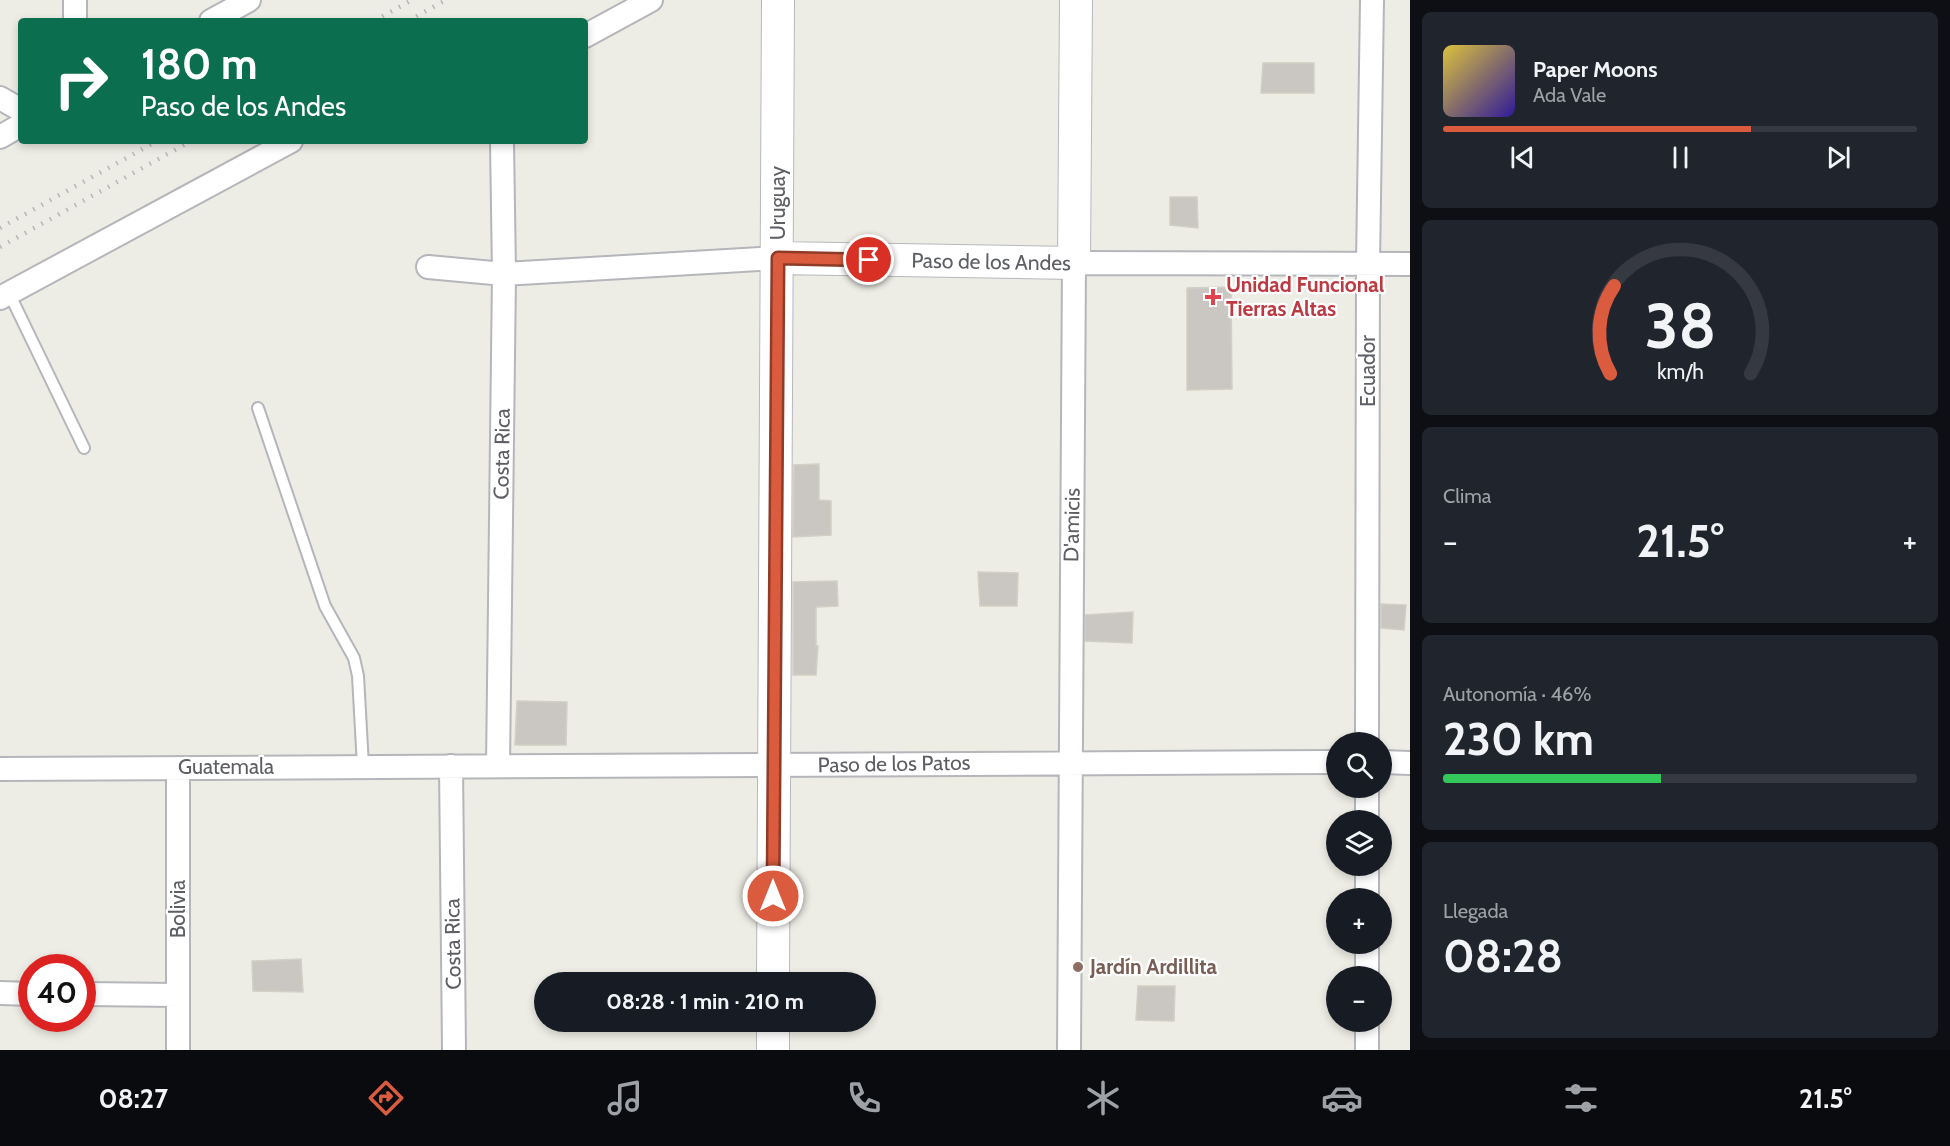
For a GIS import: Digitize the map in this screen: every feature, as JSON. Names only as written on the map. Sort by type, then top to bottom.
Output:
[{"type":"street","points":[[75,0],[75,18]]},
{"type":"street","points":[[216,18],[249,0]]},
{"type":"street","points":[[588,34],[651,0]]},
{"type":"street","name":"Uruguay","points":[[773,972],[778,0]]},
{"type":"street","name":"D'amicis","points":[[1070,1050],[1076,0]]},
{"type":"street","name":"Ecuador","points":[[1367,732],[1368,264],[1372,0]]},
{"type":"street","points":[[0,98],[18,108]]},
{"type":"street","points":[[0,136],[18,127]]},
{"type":"street","points":[[5,296],[285,144]]},
{"type":"street","name":"Costa Rica","points":[[498,766],[504,274],[502,144]]},
{"type":"street","name":"Paso de los Andes","points":[[428,267],[504,274],[778,258],[1074,263],[1410,264]]},
{"type":"street","name":"Paso de los Patos","points":[[451,766],[1326,762]]},
{"type":"street","points":[[1392,762],[1410,763]]},
{"type":"street","name":"Costa Rica","points":[[451,766],[454,1050]]},
{"type":"street","name":"Guatemala","points":[[0,769],[451,766]]},
{"type":"street","name":"Bolivia","points":[[178,768],[178,1050]]},
{"type":"street","points":[[0,993],[18,994]]},
{"type":"street","points":[[96,994],[178,995]]},
{"type":"street","points":[[773,1032],[773,1050]]},
{"type":"street","points":[[1367,1032],[1367,1050]]},
{"type":"lane","points":[[5,296],[84,448]]},
{"type":"lane","points":[[258,408],[326,606],[354,658],[358,676],[363,766]]},
{"type":"building","points":[[1263,63],[1314,63],[1314,93],[1261,93]]},
{"type":"building","points":[[1170,197],[1197,197],[1198,228],[1170,225]]},
{"type":"building","points":[[1231,287],[1232,389],[1187,390],[1187,288]]},
{"type":"building","points":[[819,464],[819,500],[831,501],[831,535],[793,537],[794,465]]},
{"type":"building","points":[[978,572],[1018,573],[1017,606],[980,606]]},
{"type":"building","points":[[837,581],[838,606],[816,607],[816,646],[818,646],[816,675],[793,675],[793,582]]},
{"type":"building","points":[[1381,604],[1406,605],[1404,630],[1381,628]]},
{"type":"building","points":[[1133,612],[1132,643],[1085,641],[1085,615]]},
{"type":"building","points":[[517,701],[567,702],[566,745],[515,745]]},
{"type":"building","points":[[301,959],[303,992],[253,991],[252,961]]},
{"type":"building","points":[[1138,986],[1175,986],[1174,1021],[1136,1020]]},
{"type":"railway","points":[[379,18],[412,0]]},
{"type":"railway","points":[[413,18],[446,0]]},
{"type":"railway","points":[[0,228],[152,144]]},
{"type":"railway","points":[[0,247],[186,144]]},
{"type":"place","name":"Unidad Funcional Tierras Altas","points":[[1213,297]]},
{"type":"place","name":"Jardín Ardillita","points":[[1078,967]]},
{"type":"route","points":[[773,896],[778,258],[869,260]]}]
